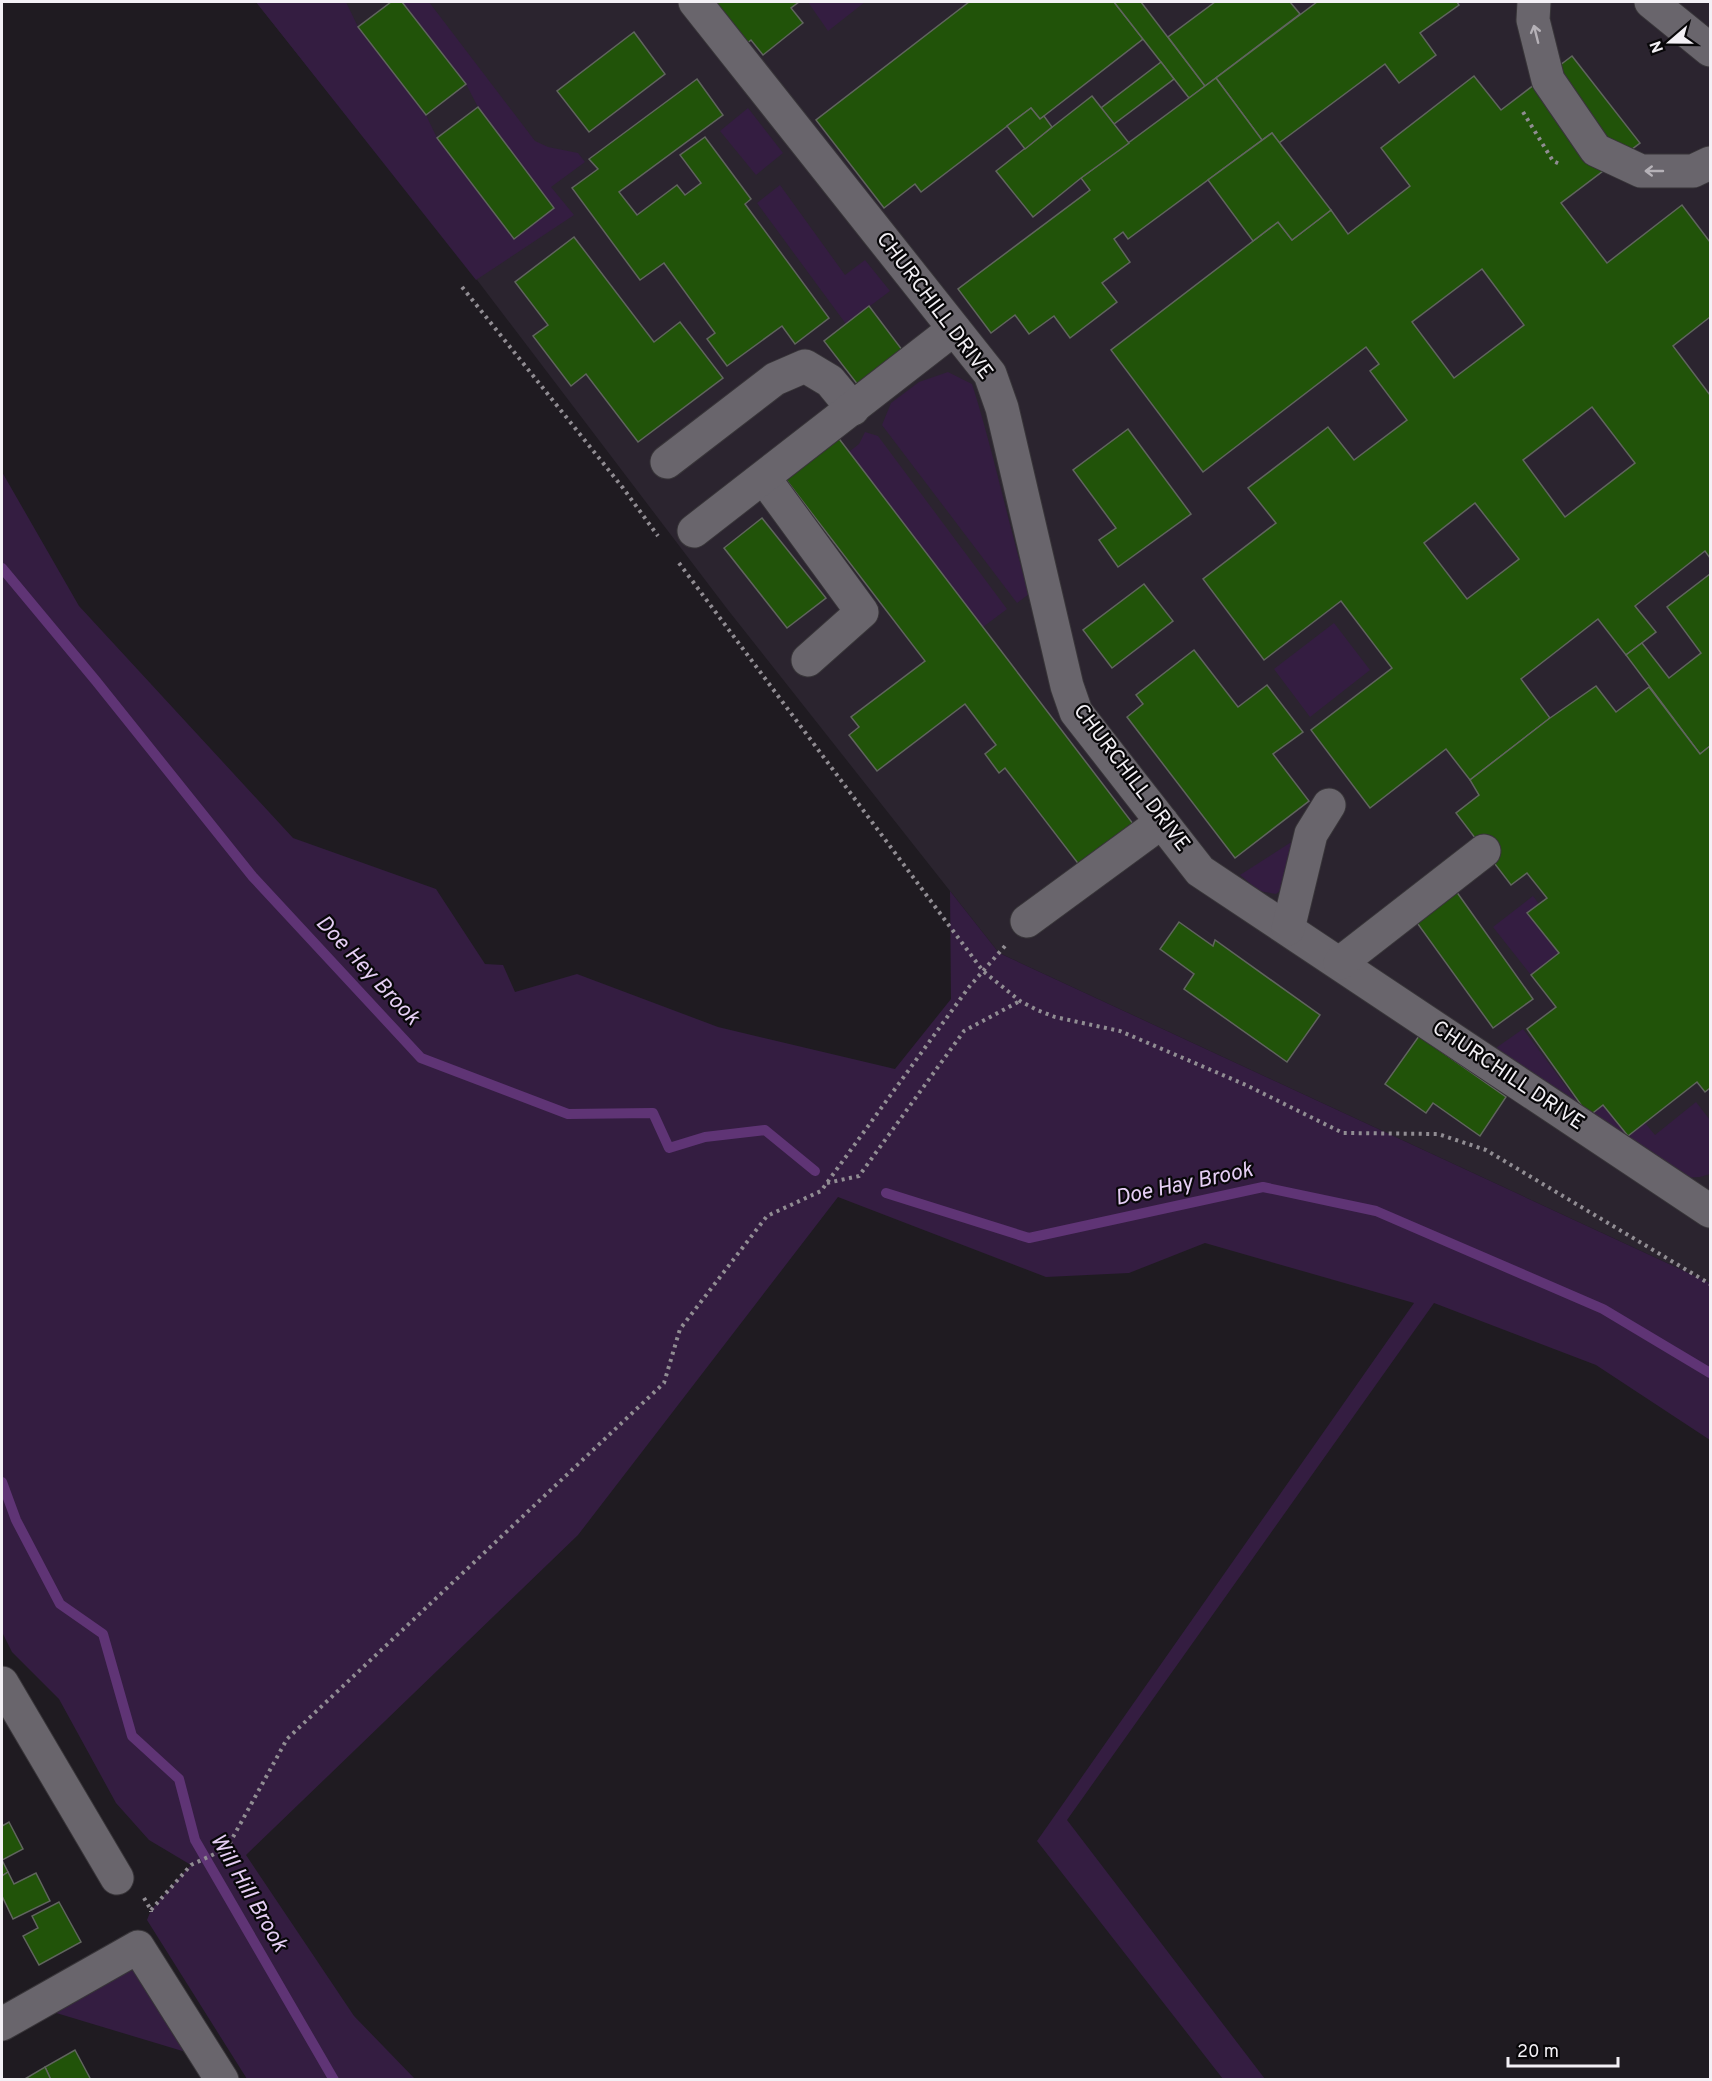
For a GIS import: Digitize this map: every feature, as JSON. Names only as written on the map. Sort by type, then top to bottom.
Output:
[{"type":"street","name":"CHURCHILL DRIVE","points":[[695,2],[990,374],[1002,408],[1065,675],[1076,712],[1200,871],[1708,1205]]},
{"type":"street","points":[[1534,2],[1533,20],[1548,80],[1596,150],[1641,171],[1693,171],[1710,163]]},
{"type":"street","points":[[1651,2],[1710,50]]},
{"type":"street","points":[[694,531],[954,329]]},
{"type":"street","points":[[667,462],[775,379],[805,366],[830,381],[853,408]]},
{"type":"street","points":[[764,478],[862,612],[808,660]]},
{"type":"street","points":[[1288,929],[1311,834],[1329,805]]},
{"type":"street","points":[[1027,921],[1162,822]]},
{"type":"street","points":[[1340,963],[1484,850]]},
{"type":"street","points":[[2,1683],[117,1878]]},
{"type":"street","points":[[2,2024],[138,1947],[222,2079]]},
{"type":"path","points":[[462,287],[623,488],[665,545]]},
{"type":"path","points":[[672,555],[983,971],[1020,1001],[1055,1017],[1120,1031],[1246,1085],[1343,1133],[1438,1134],[1486,1150],[1710,1284]]},
{"type":"path","points":[[152,1910],[191,1865],[226,1848],[287,1739],[664,1383],[680,1329],[767,1216],[821,1191],[983,971]]},
{"type":"path","points":[[826,1184],[859,1176],[964,1030],[1020,1001]]},
{"type":"shaded area","points":[[256,2],[1710,2],[1710,1283],[999,953],[728,610],[468,268]]},
{"type":"shaded area","points":[[256,2],[346,2],[358,27],[426,115],[437,138],[514,239],[554,208],[480,111],[466,84],[402,2],[429,2],[535,141],[548,147],[578,153],[585,162],[551,187],[574,215],[476,280]]},
{"type":"shaded area","points":[[808,2],[865,2],[828,31]]},
{"type":"shaded area","points":[[748,108],[783,153],[756,175],[720,131]]},
{"type":"shaded area","points":[[780,185],[845,275],[865,260],[890,291],[846,324],[757,203]]},
{"type":"shaded area","points":[[948,372],[972,384],[980,410],[1029,594],[1017,603],[882,425],[891,403],[919,382]]},
{"type":"shaded area","points":[[865,432],[878,436],[1007,609],[983,627],[849,452],[859,444]]},
{"type":"shaded area","points":[[2,472],[79,606],[293,838],[436,889],[485,964],[503,965],[515,992],[577,974],[718,1027],[895,1069],[951,999],[950,891],[999,953],[1710,1283],[1710,1440],[1596,1365],[1434,1303],[1067,1820],[1265,2079],[1223,2079],[1037,1841],[1414,1303],[1205,1243],[1129,1273],[1046,1277],[838,1197],[578,1535],[246,1855],[354,2016],[415,2079],[247,2079],[147,1920],[151,1910],[191,1865],[149,1840],[116,1803],[59,1699],[12,1652],[2,1632]]},
{"type":"shaded area","points":[[1334,623],[1370,670],[1310,717],[1274,669]]},
{"type":"shaded area","points":[[1293,841],[1290,883],[1276,894],[1259,891],[1240,875]]},
{"type":"shaded area","points":[[1533,896],[1539,904],[1527,913],[1559,953],[1531,975],[1493,927]]},
{"type":"shaded area","points":[[1523,1029],[1588,1116],[1603,1105],[1628,1136],[1645,1123],[1655,1135],[1696,1102],[1710,1120],[1710,1174],[1681,1178],[1589,1120],[1495,1053],[1493,1050]]},
{"type":"shaded area","points":[[138,1947],[209,2059],[33,2006]]},
{"type":"building","points":[[391,2],[402,2],[466,84],[426,115],[358,27]]},
{"type":"building","points":[[712,2],[799,2],[791,8],[803,23],[763,55],[751,40],[745,45]]},
{"type":"building","points":[[969,2],[1114,2],[1143,39],[1040,119],[1031,108],[921,192],[915,184],[884,208],[816,120]]},
{"type":"building","points":[[1114,2],[1141,2],[1205,86],[1189,98]]},
{"type":"building","points":[[1215,2],[1290,2],[1300,14],[1205,86],[1168,37]]},
{"type":"building","points":[[1317,2],[1457,2],[1459,5],[1420,33],[1436,55],[1399,83],[1385,64],[1279,143],[1272,133],[1262,140],[1216,78]]},
{"type":"building","points":[[634,32],[665,74],[589,132],[557,91]]},
{"type":"building","points":[[1572,56],[1640,143],[1561,203],[1607,263],[1682,205],[1710,242],[1710,317],[1673,346],[1710,395],[1710,558],[1705,551],[1635,606],[1656,632],[1626,655],[1598,619],[1521,679],[1550,718],[1470,780],[1446,749],[1370,808],[1311,730],[1392,668],[1341,601],[1264,660],[1203,579],[1276,523],[1248,488],[1328,427],[1354,460],[1407,420],[1370,371],[1379,364],[1366,347],[1203,472],[1111,350],[1278,222],[1292,240],[1331,210],[1348,234],[1410,186],[1381,148],[1474,76],[1501,110]],"holes":[[[1482,269],[1524,325],[1454,378],[1412,322]],[[1592,407],[1635,463],[1565,517],[1523,460]],[[1475,503],[1519,559],[1467,599],[1424,543]]]},
{"type":"building","points":[[1161,62],[1174,79],[1114,124],[1101,108]]},
{"type":"building","points":[[1216,78],[1262,140],[1128,239],[1123,232],[1114,239],[1130,262],[1102,283],[1117,302],[1070,338],[1054,316],[1029,334],[1015,315],[991,333],[958,289],[1090,190],[1081,178]]},
{"type":"building","points":[[697,79],[723,115],[619,192],[637,215],[677,185],[685,195],[701,183],[680,155],[705,137],[751,199],[745,204],[829,318],[795,344],[782,326],[727,366],[707,339],[715,333],[664,263],[640,280],[572,188],[598,169],[589,159]]},
{"type":"building","points":[[1092,96],[1129,143],[1033,217],[996,171]]},
{"type":"building","points":[[478,107],[554,208],[514,239],[437,138]]},
{"type":"building","points":[[1031,108],[1040,119],[1044,116],[1052,127],[1025,149],[1007,126]]},
{"type":"building","points":[[1272,133],[1331,210],[1292,240],[1278,222],[1253,241],[1208,180]]},
{"type":"building","points":[[574,237],[654,342],[680,322],[723,378],[638,442],[586,374],[571,386],[533,336],[548,325],[515,282]]},
{"type":"building","points":[[869,306],[903,351],[858,385],[824,341]]},
{"type":"building","points":[[1128,429],[1191,514],[1118,567],[1099,540],[1116,528],[1073,470]]},
{"type":"building","points":[[837,436],[1134,825],[1080,866],[1005,768],[999,773],[985,754],[996,745],[965,704],[877,771],[849,735],[859,727],[851,717],[925,661],[784,477]]},
{"type":"building","points":[[762,518],[826,598],[787,628],[724,548]]},
{"type":"building","points":[[1710,574],[1710,746],[1700,754],[1626,655],[1642,643],[1669,678],[1701,653],[1667,607]]},
{"type":"building","points":[[1144,584],[1173,621],[1112,668],[1083,630]]},
{"type":"building","points":[[1194,650],[1238,707],[1267,685],[1303,732],[1273,754],[1309,801],[1235,858],[1127,717],[1143,704],[1136,695]]},
{"type":"building","points":[[1596,686],[1616,712],[1649,687],[1700,754],[1710,746],[1710,1088],[1705,1092],[1697,1082],[1628,1136],[1603,1105],[1589,1116],[1527,1029],[1556,1007],[1531,975],[1559,953],[1527,913],[1547,898],[1527,873],[1511,885],[1456,813],[1479,795],[1470,780],[1550,718]]},
{"type":"building","points":[[1456,891],[1533,999],[1493,1028],[1415,920]]},
{"type":"building","points":[[1179,922],[1213,946],[1215,940],[1320,1015],[1287,1062],[1184,989],[1194,974],[1160,949]]},
{"type":"building","points":[[1419,1036],[1506,1097],[1480,1136],[1433,1103],[1426,1113],[1385,1084]]},
{"type":"building","points":[[9,1822],[23,1849],[2,1860],[2,1826]]},
{"type":"building","points":[[2,1860],[8,1872],[2,1876]]},
{"type":"building","points":[[8,1872],[14,1884],[36,1873],[50,1901],[13,1919],[2,1896],[2,1876]]},
{"type":"building","points":[[59,1902],[81,1942],[39,1965],[23,1936],[38,1928],[32,1916]]},
{"type":"building","points":[[75,2050],[91,2080],[51,2080],[45,2067]]},
{"type":"building","points":[[45,2067],[51,2080],[23,2080]]},
{"type":"waterway","name":"Doe Hey Brook","points":[[2,568],[253,877],[421,1058],[568,1114],[653,1113],[669,1148],[705,1137],[765,1130],[815,1171]]},
{"type":"waterway","name":"Doe Hay Brook","points":[[886,1193],[1029,1238],[1263,1187],[1376,1211],[1603,1309],[1710,1373]]},
{"type":"waterway","name":"Will Hill Brook","points":[[2,1482],[16,1520],[60,1604],[103,1634],[132,1736],[179,1779],[195,1840],[334,2080]]}]
